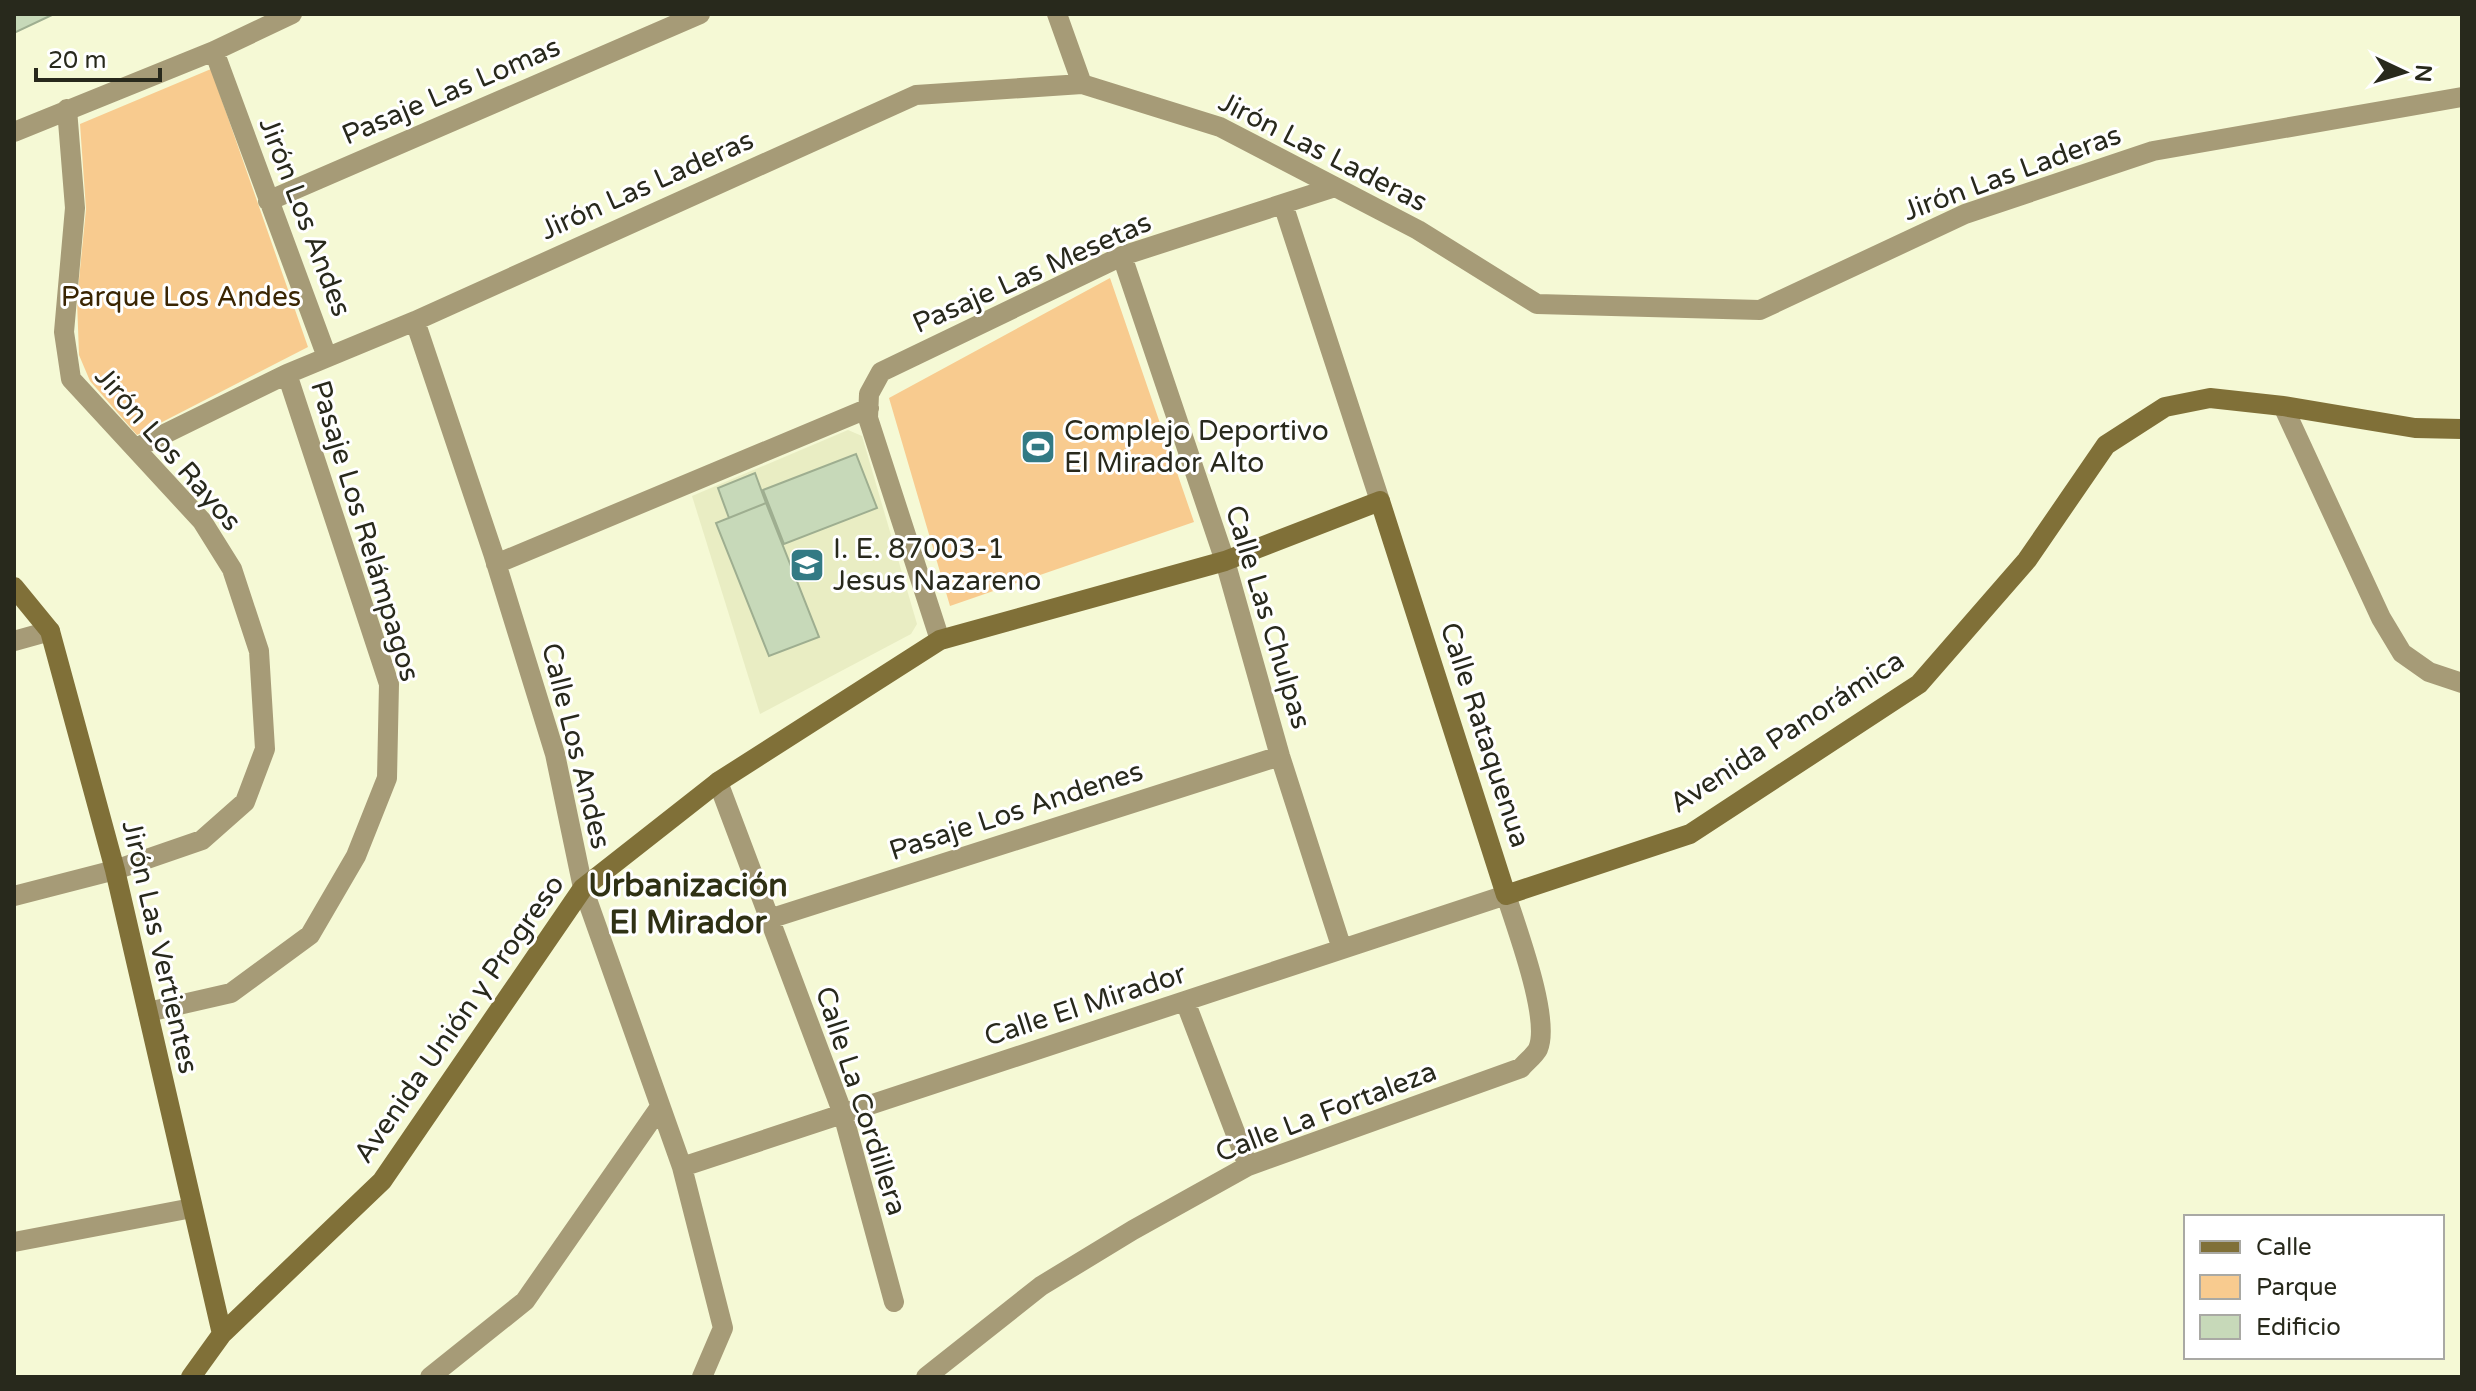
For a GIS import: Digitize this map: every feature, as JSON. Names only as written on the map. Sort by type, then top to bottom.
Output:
[{"type":"main road","name":"Avenida Panorámica","points":[[1506,895],[1690,834],[1919,684],[2027,560],[2106,445],[2165,407],[2210,398],[2283,406],[2415,428],[2462,429]]},
{"type":"main road","name":"Avenida Unión y Progreso","points":[[191,1377],[222,1334],[382,1181],[583,888],[718,782],[940,640],[1225,561],[1380,501]]},
{"type":"main road","name":"Calle Rataquenua","points":[[1380,501],[1506,895]]},
{"type":"main road","name":"Jirón Las Vertientes","points":[[14,587],[50,631],[115,870],[222,1334]]},
{"type":"street","points":[[14,132],[214,51],[254,23],[292,14]]},
{"type":"street","name":"Pasaje Las Lomas","points":[[268,201],[700,14]]},
{"type":"street","points":[[1057,14],[1082,84]]},
{"type":"street","name":"Jirón Los Andes","points":[[214,51],[327,357]]},
{"type":"street","name":"Jirón Las Laderas","points":[[136,448],[287,374],[415,321],[916,95],[1082,84],[1220,127],[1418,230],[1537,304],[1760,310],[1965,214],[2153,151],[2462,97]]},
{"type":"street","name":"Jirón Los Rayos","points":[[14,896],[115,870],[202,840],[245,802],[265,749],[259,651],[232,569],[202,521],[71,379],[64,332],[75,208],[67,109]]},
{"type":"street","name":"Pasaje Las Mesetas","points":[[940,640],[868,418],[869,394],[881,372],[1122,256],[1335,187]]},
{"type":"street","points":[[1283,204],[1380,501]]},
{"type":"street","name":"Calle Las Chulpas","points":[[1122,256],[1225,561],[1280,756],[1342,949]]},
{"type":"street","name":"Calle Los Andes","points":[[415,321],[555,754],[583,888],[682,1167],[723,1328],[710,1374]]},
{"type":"street","name":"Pasaje Los Relámpagos","points":[[148,1012],[231,993],[310,935],[356,856],[387,778],[389,684],[287,374]]},
{"type":"street","points":[[2283,406],[2381,618],[2402,653],[2429,672],[2462,683]]},
{"type":"street","points":[[496,564],[869,408]]},
{"type":"street","points":[[14,641],[50,631]]},
{"type":"street","name":"Pasaje Los Andenes","points":[[769,919],[1280,756]]},
{"type":"street","name":"Calle La Cordillera","points":[[718,782],[843,1114],[894,1302]]},
{"type":"street","name":"Calle El Mirador","points":[[682,1167],[1506,895]]},
{"type":"street","name":"Calle Rataquenua","points":[[1506,895],[1534,987]]},
{"type":"street","name":"Calle La Fortaleza","points":[[926,1377],[1041,1286],[1248,1166],[1521,1068],[1538,1049],[1541,1023],[1534,987]]},
{"type":"street","points":[[1185,1001],[1248,1166]]},
{"type":"street","points":[[430,1377],[525,1301],[660,1107]]},
{"type":"street","points":[[14,1242],[192,1208]]},
{"type":"shaded area","points":[[848,430],[862,436],[917,624],[911,634],[760,714],[692,496]]},
{"type":"green space","name":"Parque Los Andes","points":[[211,69],[308,347],[137,435],[90,381],[79,355],[77,300],[86,209],[80,124]]},
{"type":"green space","points":[[1110,278],[1194,522],[950,606],[889,398]]},
{"type":"building","points":[[14,14],[54,14],[14,33]]},
{"type":"building","points":[[856,454],[877,508],[784,544],[763,490]]},
{"type":"building","points":[[755,473],[766,503],[729,518],[718,488]]},
{"type":"building","points":[[766,503],[819,637],[769,656],[716,523]]},
{"type":"place","name":"Complejo Deportivo El Mirador Alto","points":[[1038,447]]},
{"type":"place","name":"I. E. 87003-1 Jesus Nazareno","points":[[807,565]]},
{"type":"district","name":"Urbanización El Mirador","points":[[688,904]]}]
